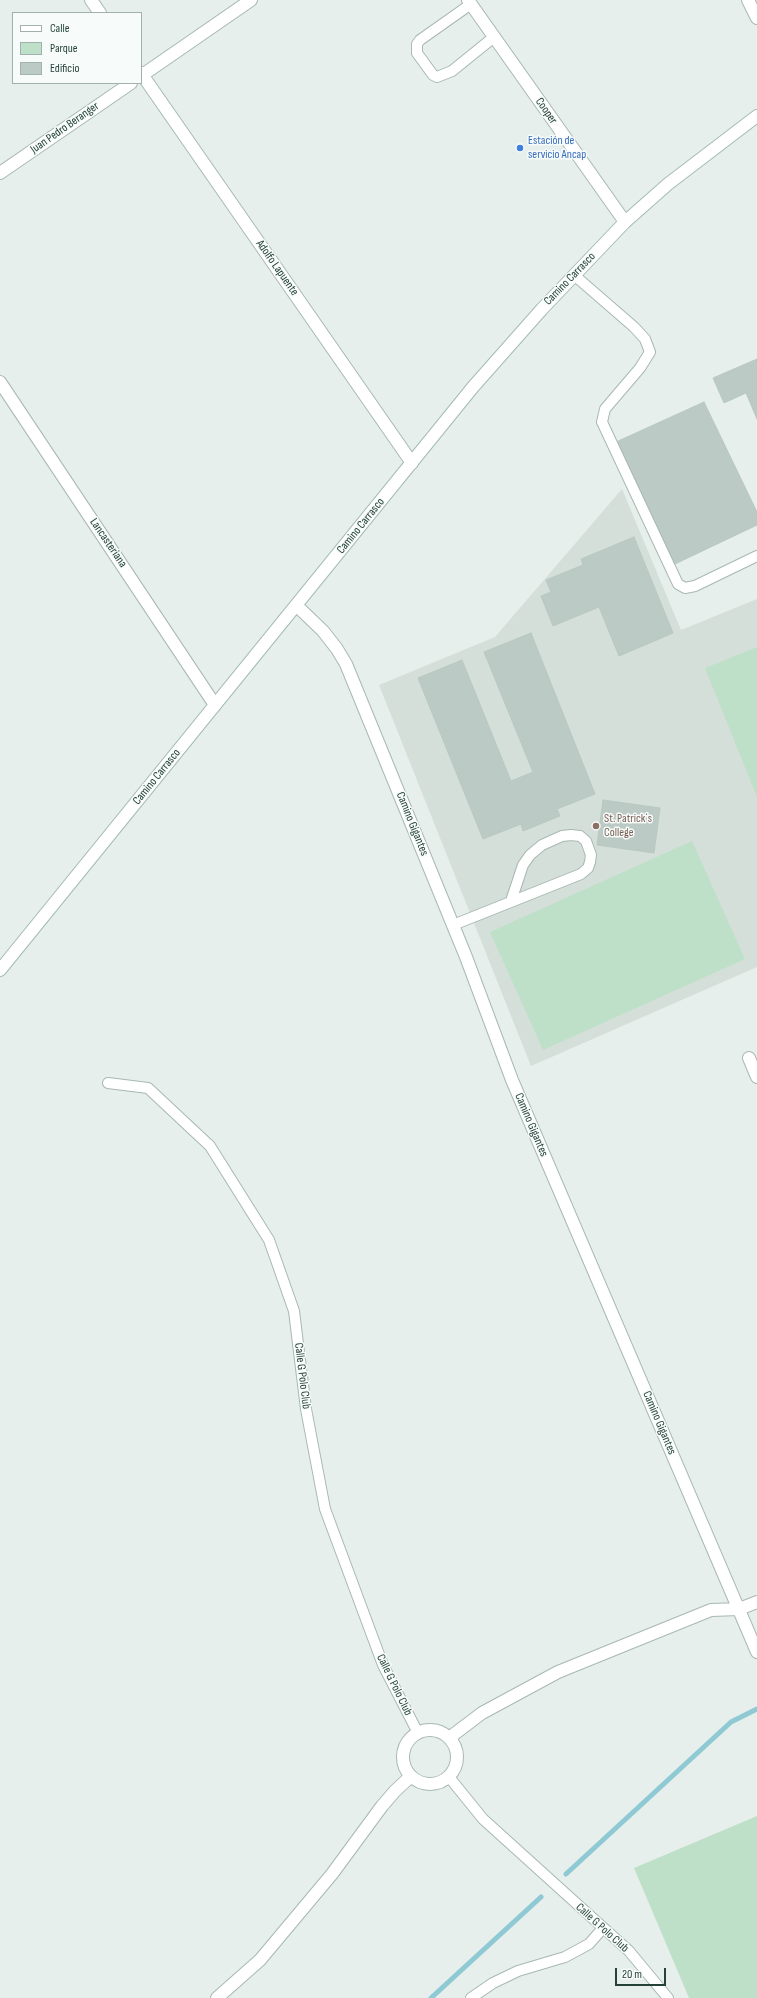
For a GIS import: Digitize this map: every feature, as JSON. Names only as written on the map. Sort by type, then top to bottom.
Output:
[{"type":"street","points":[[91,0],[99,12]]},
{"type":"street","points":[[142,74],[251,0]]},
{"type":"street","points":[[748,0],[757,18]]},
{"type":"street","name":"Cooper","points":[[470,2],[625,222]]},
{"type":"street","name":"Adolfo Lapuente","points":[[142,76],[412,464]]},
{"type":"street","name":"Juan Pedro Beranger","points":[[0,173],[129,84]]},
{"type":"street","name":"Camino Carrasco","points":[[1,968],[297,606],[473,387],[574,275],[625,222],[668,184],[757,116]]},
{"type":"street","name":"Lancasteriana","points":[[0,382],[215,705]]},
{"type":"street","name":"Camino Gigantes","points":[[297,606],[338,648],[346,664],[453,925],[512,1080],[757,1652]]},
{"type":"street","points":[[749,1058],[757,1076]]},
{"type":"street","points":[[449,1738],[482,1713],[558,1672],[711,1610],[739,1609],[757,1602]]},
{"type":"street","points":[[434,1731],[449,1738],[454,1745],[457,1757],[454,1770],[449,1777],[434,1784],[426,1784],[417,1782],[410,1776],[403,1761],[403,1753],[411,1738],[418,1733],[434,1731]]},
{"type":"street","points":[[217,1998],[260,1960],[332,1874],[395,1790],[410,1776]]},
{"type":"lane","points":[[470,2],[420,40],[417,44],[417,53],[433,75],[437,77],[452,71],[494,37]]},
{"type":"lane","points":[[574,275],[645,338],[650,352],[640,368],[606,409],[602,422],[678,584],[685,588],[695,586],[757,556]]},
{"type":"lane","points":[[453,925],[581,874],[588,868],[590,862],[591,855],[586,841],[580,836],[572,834],[562,836],[542,845],[530,855],[523,865],[511,901]]},
{"type":"lane","name":"Calle G Polo Club","points":[[108,1083],[148,1088],[210,1146],[269,1240],[294,1311],[306,1410],[325,1509],[383,1665],[418,1733]]},
{"type":"lane","name":"Calle G Polo Club","points":[[449,1777],[483,1819],[629,1951],[668,1998]]},
{"type":"lane","points":[[471,1998],[493,1983],[518,1971],[565,1957],[589,1944],[603,1928]]},
{"type":"shaded area","name":"St. Patrick´s College","points":[[622,489],[681,630],[757,599],[757,967],[531,1066],[379,685],[495,637]]},
{"type":"green space","points":[[757,647],[757,797],[705,668]]},
{"type":"green space","points":[[692,841],[745,959],[543,1050],[490,932]]},
{"type":"green space","points":[[757,1816],[757,1998],[689,1998],[634,1868]]},
{"type":"building","points":[[757,359],[757,419],[746,393],[724,403],[713,378]]},
{"type":"building","points":[[704,402],[757,512],[757,525],[675,564],[616,442]]},
{"type":"building","points":[[634,537],[673,633],[619,656],[599,607],[553,626],[541,596],[551,592],[546,580],[583,565],[581,559]]},
{"type":"building","points":[[531,633],[595,794],[557,809],[560,816],[523,831],[521,824],[483,839],[418,678],[462,660],[511,781],[533,772],[484,652]]},
{"type":"building","points":[[603,800],[660,808],[654,853],[597,845]]},
{"type":"waterway","points":[[566,1874],[731,1722],[757,1709]]},
{"type":"waterway","points":[[431,1998],[541,1897]]},
{"type":"place","name":"Estación de servicio Ancap","points":[[520,148]]},
{"type":"place","name":"St. Patrick´s College","points":[[596,826]]}]
